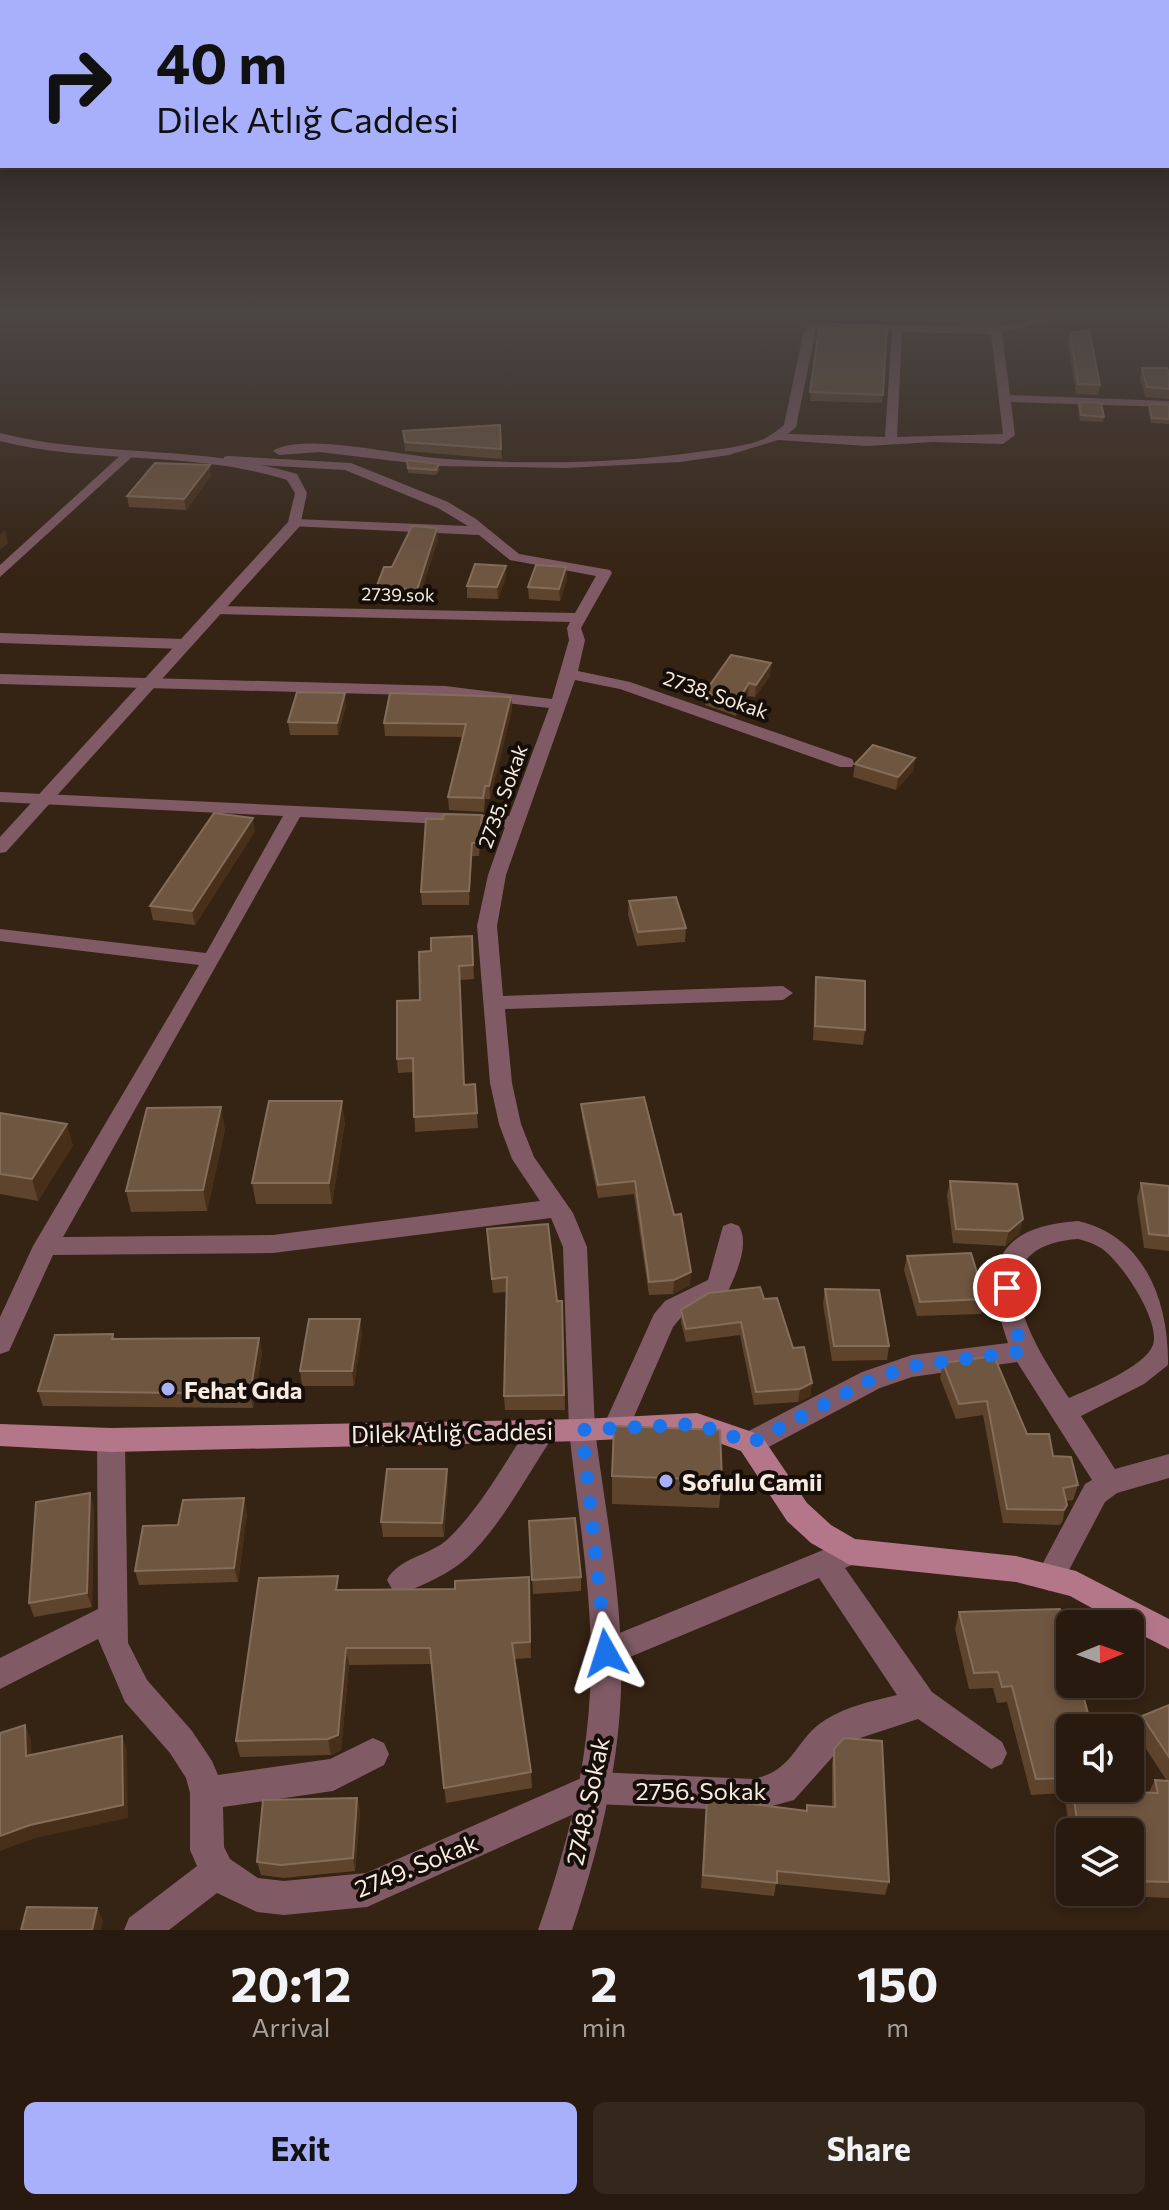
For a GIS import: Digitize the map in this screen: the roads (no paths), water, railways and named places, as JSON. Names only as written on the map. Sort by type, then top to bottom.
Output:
[{"type":"main road","name":"Dilek Atlığ Caddesi","points":[[0,1435],[111,1440],[582,1430],[697,1424],[751,1443]]},
{"type":"main road","points":[[751,1443],[797,1512],[838,1558],[1016,1569],[1076,1584],[1169,1635]]},
{"type":"street","points":[[782,437],[793,418],[796,401]]},
{"type":"street","points":[[891,440],[893,401]]},
{"type":"street","points":[[2,439],[45,447],[128,455],[228,460],[323,447],[437,462],[621,463],[733,451],[782,437],[1003,440],[1009,435],[1006,401]]},
{"type":"street","points":[[1089,401],[1169,404]]},
{"type":"street","points":[[0,573],[128,455]]},
{"type":"street","points":[[0,848],[295,523],[301,493],[292,477],[228,460]]},
{"type":"street","name":"2735. Sokak","points":[[228,460],[347,466],[417,492],[484,531],[515,557],[605,573],[574,628],[577,640],[569,674],[489,902],[487,926],[501,1083],[510,1124],[523,1159],[557,1208],[575,1247],[582,1430]]},
{"type":"street","points":[[295,523],[484,531]]},
{"type":"street","name":"2739.sok","points":[[214,610],[582,618]]},
{"type":"street","points":[[0,638],[184,644]]},
{"type":"street","name":"2738. Sokak","points":[[569,674],[624,685],[846,763]]},
{"type":"street","points":[[0,679],[445,691],[558,704]]},
{"type":"street","points":[[0,797],[516,822]]},
{"type":"street","points":[[0,1344],[45,1246],[212,960],[294,812]]},
{"type":"street","points":[[0,935],[212,960]]},
{"type":"street","points":[[494,1003],[783,993]]},
{"type":"street","points":[[45,1246],[273,1244],[557,1208]]},
{"type":"street","points":[[1064,1412],[1136,1376],[1157,1360],[1166,1345],[1164,1326],[1146,1282],[1130,1258],[1110,1241],[1085,1230],[1062,1230],[1018,1249],[1008,1267],[1007,1288],[1012,1321],[1024,1351],[1109,1483]]},
{"type":"street","points":[[616,1427],[663,1321],[674,1308],[718,1286],[731,1247],[731,1232]]},
{"type":"street","points":[[751,1443],[871,1380],[898,1371],[1024,1351]]},
{"type":"street","points":[[402,1580],[456,1550],[478,1525],[542,1430]]},
{"type":"street","name":"2748. Sokak","points":[[555,1930],[595,1788],[605,1710],[606,1653],[582,1430]]},
{"type":"street","points":[[111,1440],[113,1645],[136,1691],[181,1742],[201,1772],[206,1793],[207,1850],[218,1871],[141,1930]]},
{"type":"street","points":[[1050,1578],[1095,1493],[1109,1483],[1169,1466]]},
{"type":"street","points":[[606,1653],[838,1558],[921,1703],[991,1753]]},
{"type":"street","points":[[0,1674],[112,1617]]},
{"type":"street","name":"2756. Sokak","points":[[595,1788],[754,1795],[783,1789],[834,1732],[857,1721],[921,1703]]},
{"type":"street","points":[[206,1793],[333,1775],[373,1754]]},
{"type":"street","name":"2749. Sokak","points":[[218,1871],[234,1885],[257,1895],[284,1898],[367,1890],[595,1788]]},
{"type":"place","name":"Fehat Gıda","points":[[168,1389]]},
{"type":"place","name":"Sofulu Camii","points":[[666,1481]]}]
